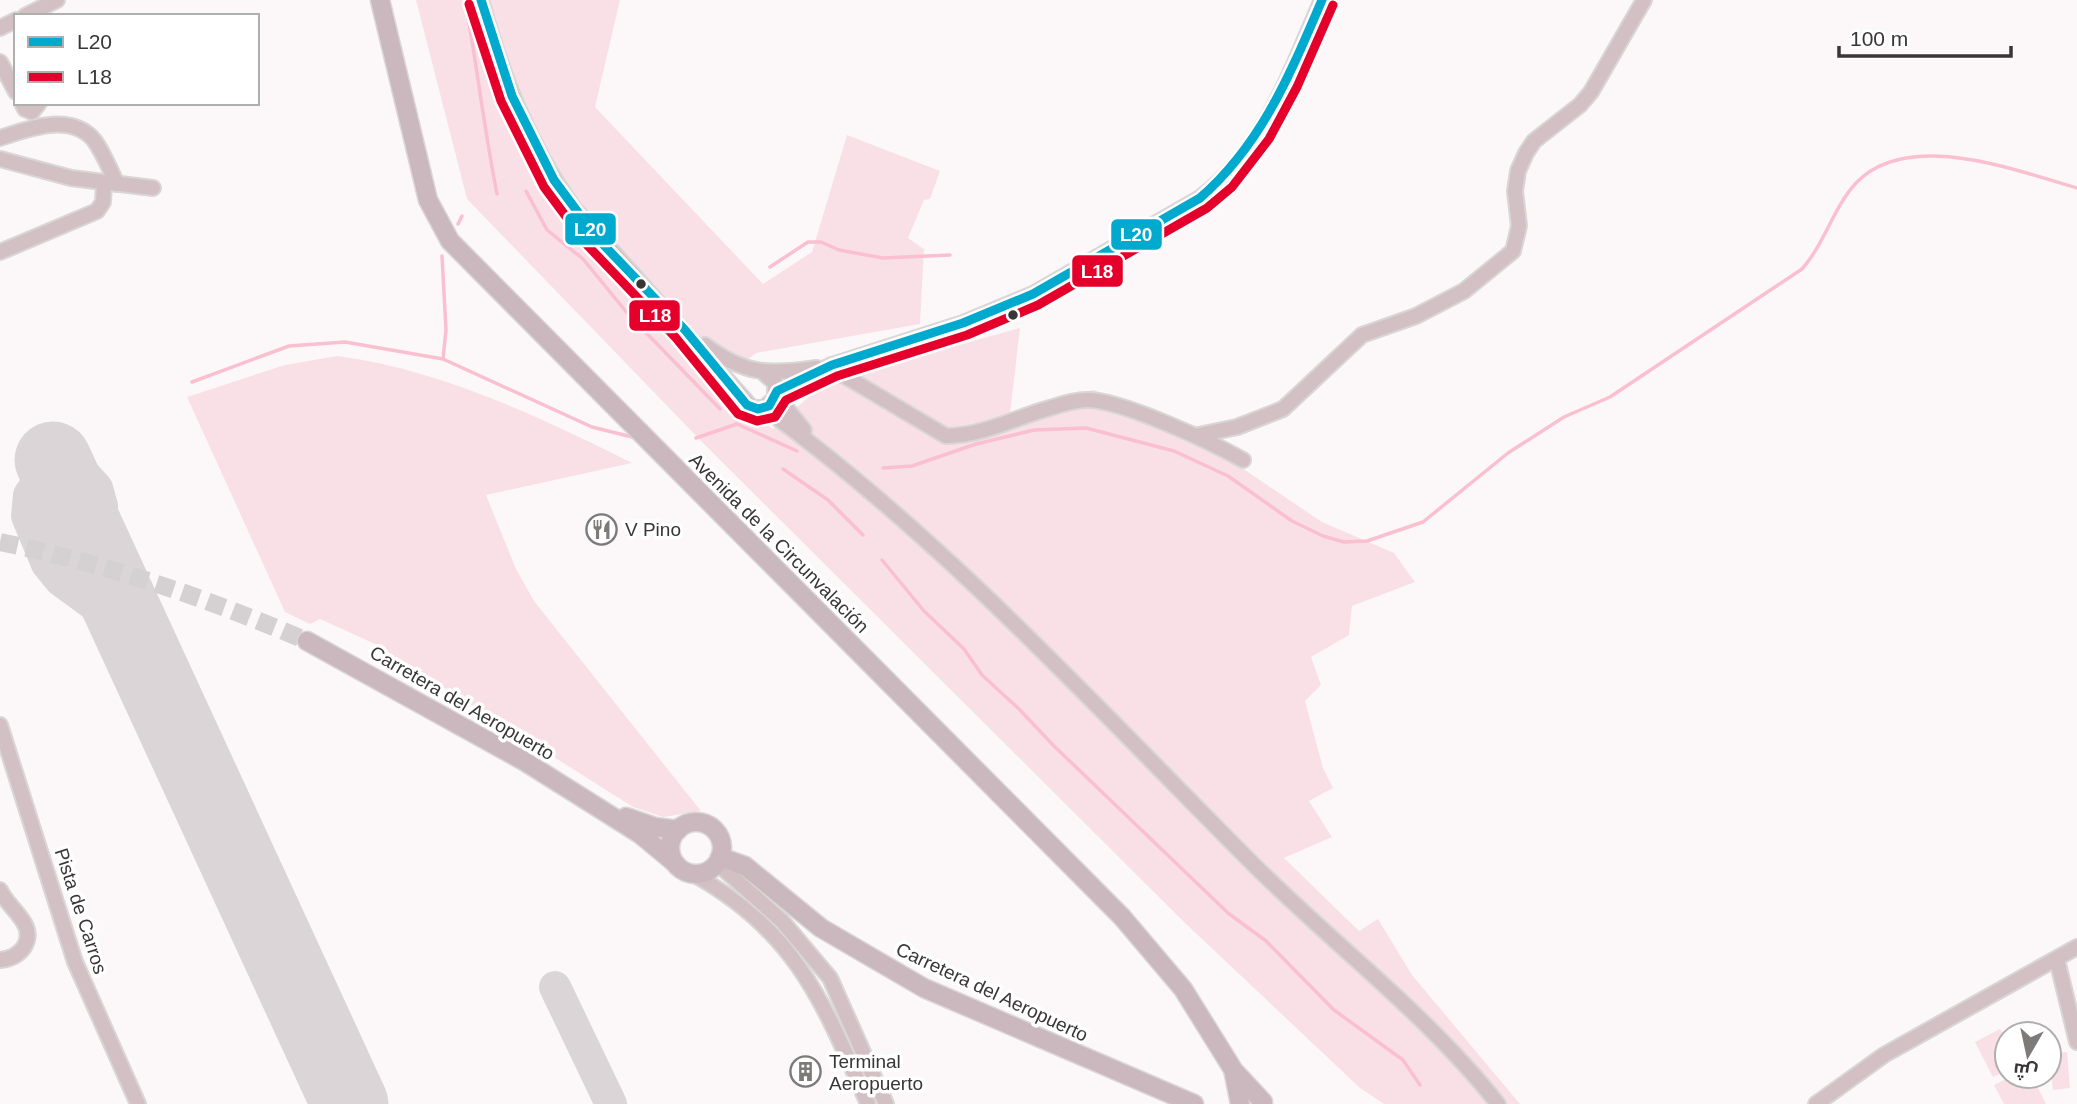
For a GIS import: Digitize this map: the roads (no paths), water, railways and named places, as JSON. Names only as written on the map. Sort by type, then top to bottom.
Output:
[{"type":"main road","name":"Avenida de la Circunvalación","points":[[380,0],[428,200],[450,241],[1122,917],[1183,989],[1254,1104]]},
{"type":"main road","name":"Carretera del Aeropuerto","points":[[307,641],[453,719],[594,804],[649,841],[675,863]]},
{"type":"main road","name":"Carretera del Aeropuerto","points":[[594,804],[643,824],[678,830]]},
{"type":"main road","points":[[699,822],[714,829],[719,835],[719,860],[707,872],[693,874],[675,863],[670,850],[678,830],[699,822]]},
{"type":"main road","name":"Carretera del Aeropuerto","points":[[719,835],[738,851],[752,871],[821,928],[924,988],[1194,1104]]},
{"type":"main road","name":"Carretera del Aeropuerto","points":[[719,860],[752,871]]},
{"type":"street","points":[[29,14],[57,0]]},
{"type":"street","points":[[481,0],[512,96],[554,180],[597,238],[685,330],[752,408],[764,408],[855,476],[974,586],[1274,884],[1448,1046],[1498,1104]]},
{"type":"street","points":[[764,408],[776,393],[832,365],[963,323],[1023,299],[1200,198],[1230,173],[1263,127],[1322,0]]},
{"type":"street","points":[[1199,435],[1228,429],[1283,409],[1296,401],[1321,371],[1362,335],[1416,316],[1464,291],[1507,257],[1513,251],[1519,226],[1515,191],[1518,171],[1526,153],[1534,141],[1574,110],[1591,92],[1644,0]]},
{"type":"street","points":[[0,62],[14,87]]},
{"type":"street","points":[[23,105],[32,112],[37,105]]},
{"type":"street","points":[[0,138],[61,124],[73,127],[94,141],[111,184],[97,211],[0,252]]},
{"type":"street","points":[[0,159],[111,184],[153,188]]},
{"type":"street","points":[[685,330],[725,359],[772,379],[776,393],[821,449]]},
{"type":"street","points":[[741,395],[742,383],[760,373],[832,365],[843,375],[946,436],[958,436],[1022,419],[1048,408],[1089,400],[1199,435],[1243,460]]},
{"type":"street","name":"Pista de Carros","points":[[0,726],[76,966],[138,1104]]},
{"type":"street","points":[[719,860],[782,921],[823,968],[837,989],[886,1104]]},
{"type":"street","points":[[693,874],[739,903],[779,939],[809,980],[868,1104]]},
{"type":"street","points":[[0,890],[6,909],[25,923],[27,942],[15,956],[0,960]]},
{"type":"street","points":[[1816,1104],[1885,1055],[2077,947]]},
{"type":"street","points":[[2057,960],[2077,1042]]},
{"type":"street","points":[[838,1037],[855,1030]]},
{"type":"waterway","points":[[465,0],[497,194]]},
{"type":"waterway","points":[[883,468],[912,466],[976,444],[1034,430],[1086,428],[1174,451],[1228,476],[1292,521],[1323,536],[1344,542],[1367,541],[1423,522],[1508,453],[1564,417],[1610,397],[1802,269],[1848,193],[1856,183],[1878,167],[1904,158],[1964,158],[2077,188]]},
{"type":"waterway","points":[[526,191],[547,230],[583,259],[628,314],[720,409]]},
{"type":"waterway","points":[[458,224],[462,216]]},
{"type":"waterway","points":[[770,267],[808,242],[821,242],[839,250],[883,258],[950,255]]},
{"type":"waterway","points":[[442,256],[446,330],[443,359]]},
{"type":"waterway","points":[[192,382],[289,346],[345,342],[443,359],[592,427],[632,437]]},
{"type":"waterway","points":[[696,438],[737,424],[797,451]]},
{"type":"waterway","points":[[783,469],[828,500],[863,535]]},
{"type":"waterway","points":[[882,560],[924,611],[964,649],[982,675],[1054,746],[1228,913],[1266,941],[1334,1010],[1403,1060],[1420,1085]]},
{"type":"tunnel","points":[[0,542],[79,561],[156,584],[232,610],[307,641]]},
{"type":"place","name":"V Pino","points":[[602,529]]},
{"type":"place","name":"Terminal Aeropuerto","points":[[806,1072]]}]
